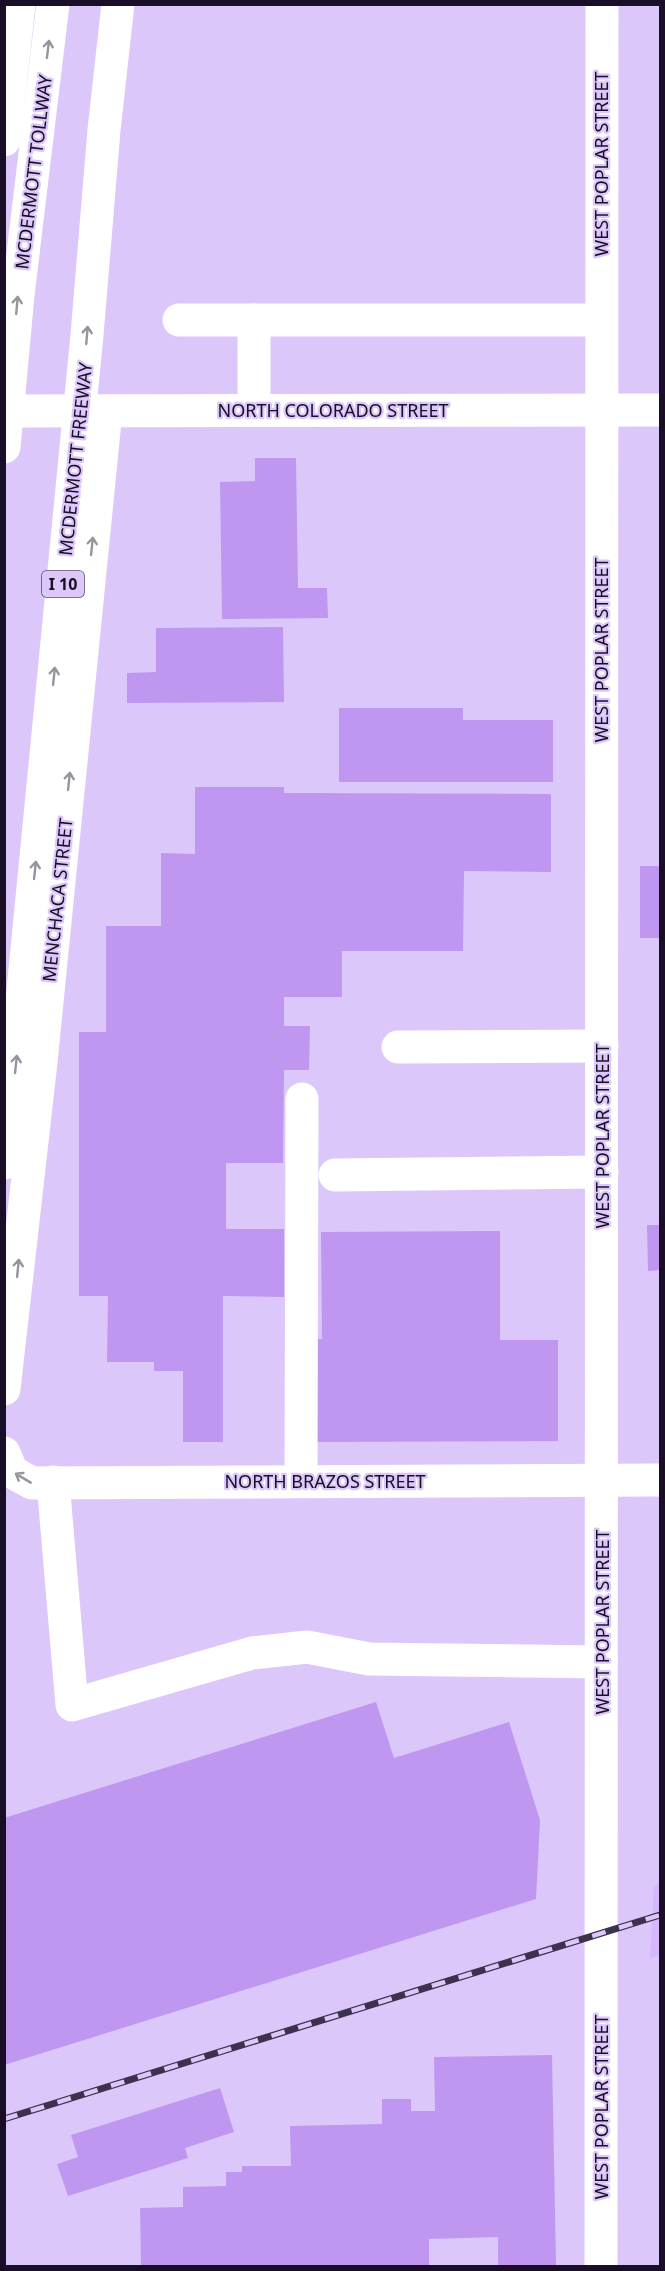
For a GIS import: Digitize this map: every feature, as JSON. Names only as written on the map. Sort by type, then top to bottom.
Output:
[{"type":"main road","name":"MCDERMOTT TOLLWAY","points":[[4,140],[19,4]]},
{"type":"main road","name":"MCDERMOTT TOLLWAY","points":[[4,447],[18,296],[53,4]]},
{"type":"main road","name":"MCDERMOTT FREEWAY","points":[[4,1164],[118,4]]},
{"type":"main road","name":"WEST POPLAR STREET","points":[[601,2266],[602,4]]},
{"type":"main road","points":[[180,320],[601,320]]},
{"type":"main road","points":[[254,320],[254,410]]},
{"type":"main road","name":"NORTH COLORADO STREET","points":[[4,411],[660,410]]},
{"type":"main road","name":"MENCHACA STREET","points":[[4,1389],[39,1074],[95,411]]},
{"type":"main road","points":[[399,1047],[602,1046]]},
{"type":"main road","points":[[301,1481],[302,1099]]},
{"type":"main road","points":[[335,1175],[602,1172]]},
{"type":"main road","name":"NORTH BRAZOS STREET","points":[[4,1453],[12,1472],[32,1483],[660,1480]]},
{"type":"main road","points":[[54,1482],[72,1705],[252,1653],[307,1647],[369,1659],[602,1662]]},
{"type":"shaded area","points":[[660,1883],[660,1955],[650,1959],[654,1886]]},
{"type":"building","points":[[255,458],[296,458],[298,588],[327,588],[328,618],[222,619],[220,482],[255,481]]},
{"type":"building","points":[[283,627],[284,702],[127,703],[127,673],[156,672],[156,628]]},
{"type":"building","points":[[339,708],[463,708],[463,720],[553,720],[553,782],[339,782]]},
{"type":"building","points":[[195,787],[284,787],[284,793],[551,794],[551,872],[464,871],[463,951],[342,951],[342,997],[284,997],[284,1026],[310,1026],[309,1070],[284,1070],[283,1163],[226,1163],[226,1229],[284,1229],[284,1297],[223,1296],[223,1442],[183,1442],[183,1371],[154,1371],[154,1362],[107,1362],[108,1296],[79,1296],[79,1032],[106,1032],[106,926],[161,926],[161,853],[195,854]]},
{"type":"building","points":[[640,866],[660,866],[660,938],[640,938]]},
{"type":"building","points":[[647,1225],[660,1225],[660,1270],[648,1271]]},
{"type":"building","points":[[500,1231],[500,1340],[558,1340],[558,1441],[314,1442],[314,1339],[322,1339],[321,1232]]},
{"type":"building","points":[[376,1702],[394,1758],[509,1722],[540,1820],[536,1899],[4,2065],[4,1818]]},
{"type":"building","points":[[552,2055],[556,2266],[498,2266],[498,2237],[429,2239],[429,2266],[141,2266],[140,2208],[183,2207],[183,2187],[226,2186],[226,2172],[242,2172],[242,2166],[291,2166],[290,2126],[382,2124],[382,2099],[411,2099],[411,2111],[435,2111],[434,2057]]},
{"type":"building","points":[[220,2088],[234,2132],[185,2148],[188,2158],[68,2196],[57,2164],[78,2157],[71,2135]]},
{"type":"railway","points":[[4,2119],[660,1915]]}]
